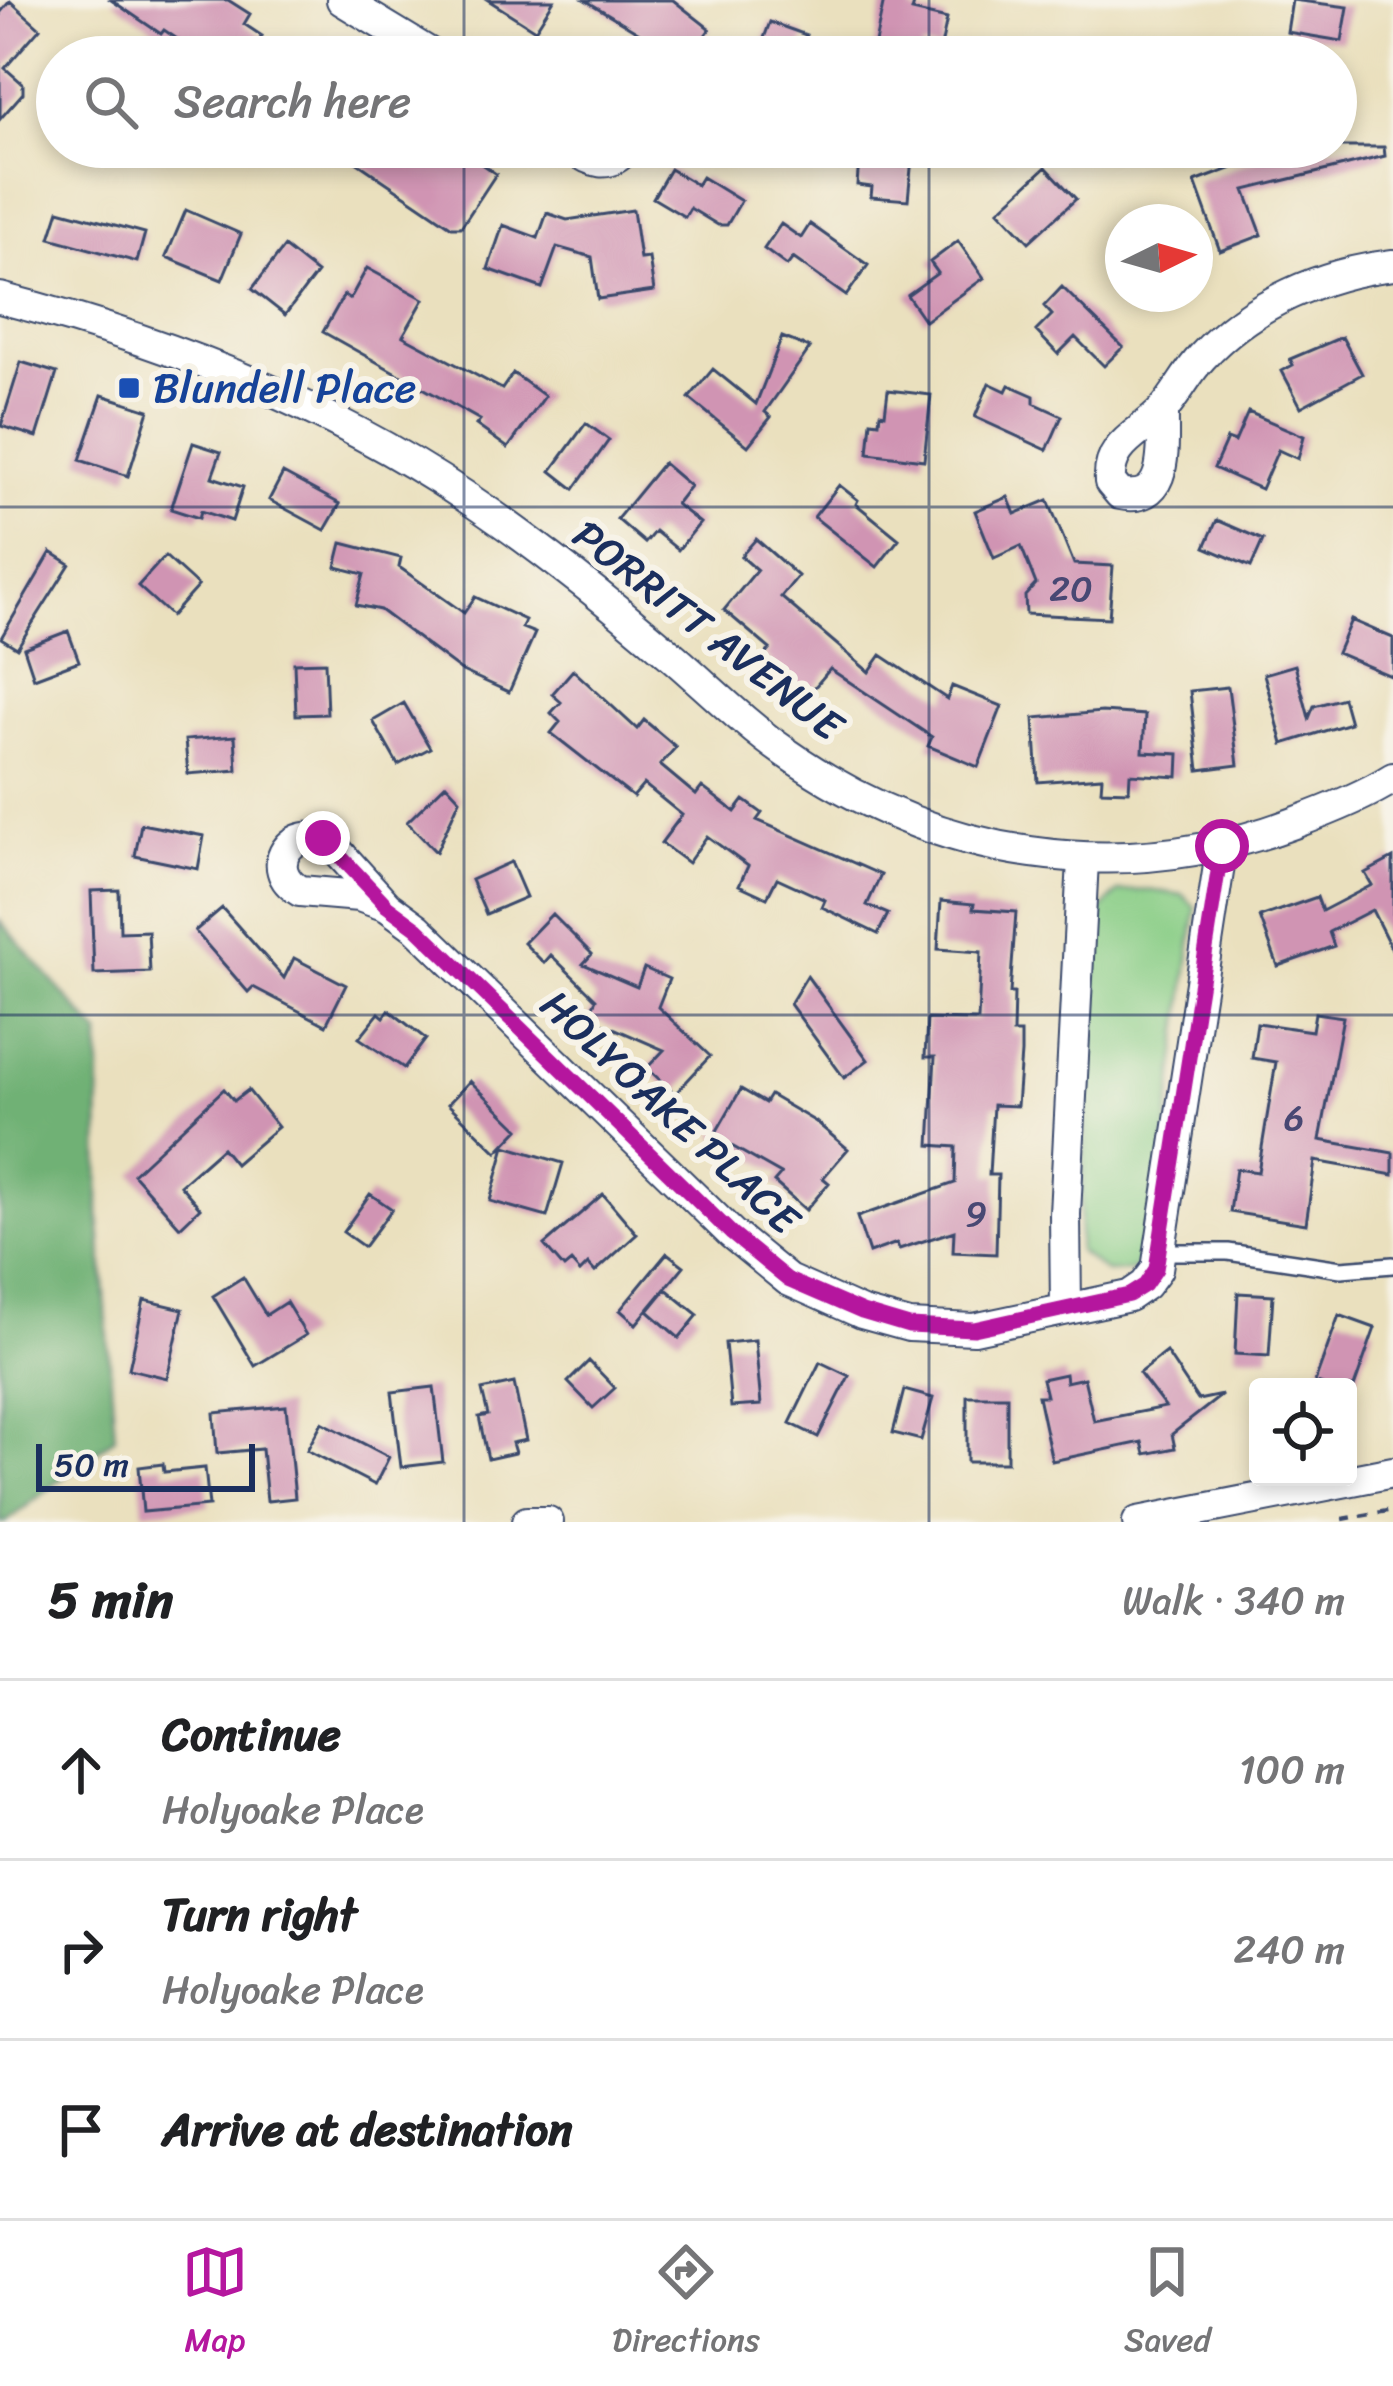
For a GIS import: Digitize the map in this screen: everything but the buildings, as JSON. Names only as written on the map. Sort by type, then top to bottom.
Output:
[{"type":"street","points":[[342,0],[401,36]]},
{"type":"street","points":[[1162,410],[1199,359],[1244,320],[1323,280],[1393,265]]},
{"type":"street","name":"PORRITT AVENUE","points":[[0,298],[128,334],[199,362],[288,399],[430,476],[602,596],[784,752],[930,829],[1000,848],[1083,860],[1154,856],[1222,846],[1316,815],[1393,778]]},
{"type":"street","points":[[1162,1252],[1222,846]]},
{"type":"street","points":[[1066,1309],[1065,1214],[1083,860]]},
{"type":"street","name":"HOLYOAKE PLACE","points":[[387,906],[417,928],[732,1234],[788,1280],[862,1312],[909,1326],[974,1329],[1129,1295],[1145,1285],[1162,1252]]},
{"type":"street","points":[[1138,1522],[1393,1472]]},
{"type":"street","points":[[527,1522],[548,1522]]},
{"type":"lane","points":[[1162,1252],[1228,1252],[1341,1269],[1393,1264]]},
{"type":"path","points":[[1343,1519],[1393,1510]]},
{"type":"green space","points":[[1118,892],[1183,895],[1196,908],[1152,1243],[1132,1271],[1106,1272],[1078,1251],[1099,913]]},
{"type":"green space","points":[[0,921],[100,1035],[99,1211],[115,1437],[6,1522],[0,1522]]},
{"type":"place","name":"Blundell Place","points":[[129,388]]},
{"type":"route","points":[[323,838],[387,906],[417,928],[732,1234],[788,1280],[862,1312],[909,1326],[974,1329],[1129,1295],[1145,1285],[1156,1269],[1222,846]]}]
